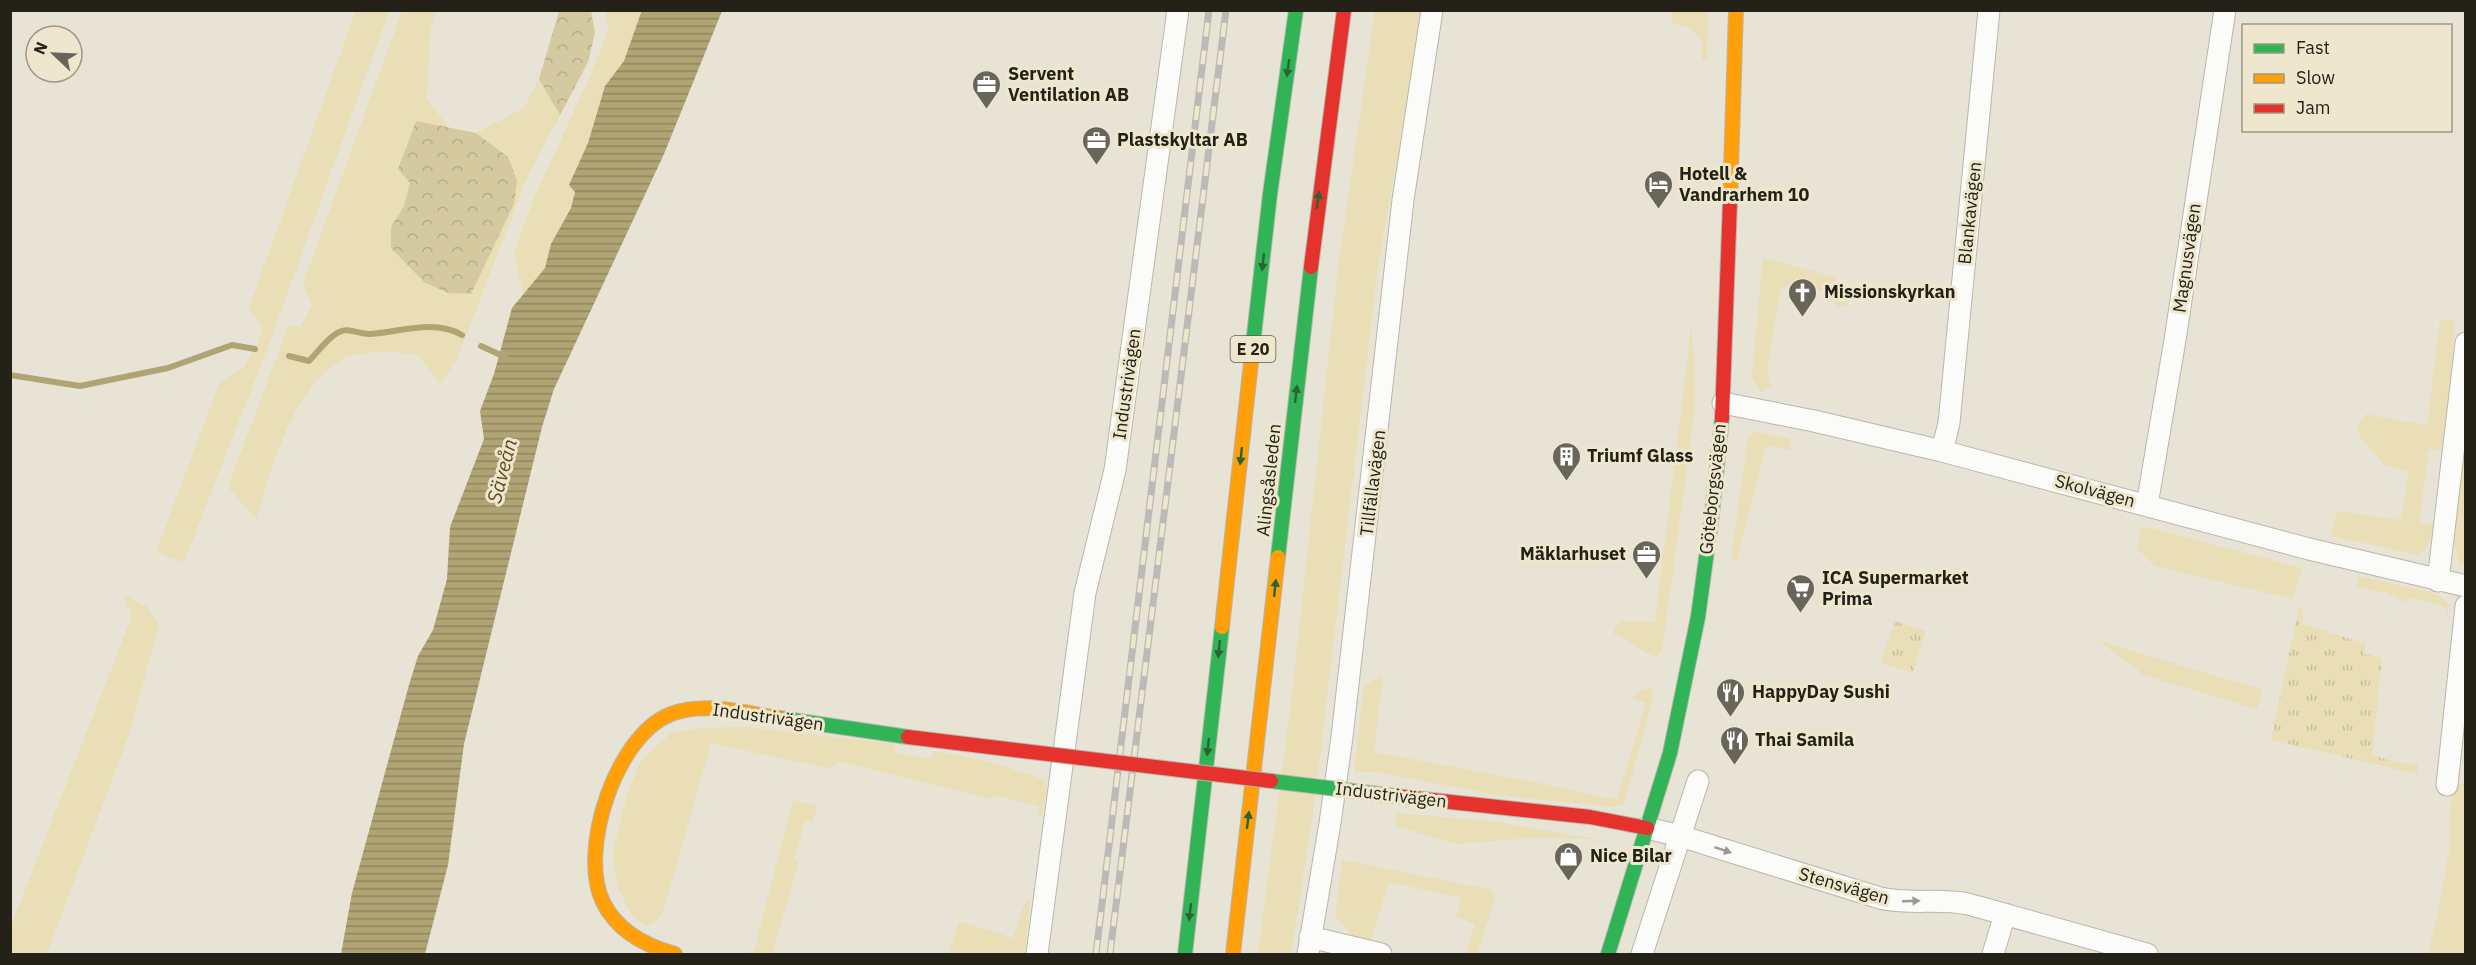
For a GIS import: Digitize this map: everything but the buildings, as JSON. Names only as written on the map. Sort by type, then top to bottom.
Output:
[{"type":"main road","name":"E 20","points":[[1185,954],[1270,194],[1296,10]]},
{"type":"main road","name":"Alingsåsleden","points":[[1233,954],[1316,220],[1344,10]]},
{"type":"main road","name":"Göteborgsvägen","points":[[1608,954],[1670,753],[1689,666],[1712,514],[1723,403],[1736,10]]},
{"type":"main road","name":"Industrivägen","points":[[675,954],[648,945],[630,935],[606,908],[597,889],[594,867],[597,841],[617,774],[639,736],[672,713],[707,708],[908,737],[1395,796],[1590,817],[1647,828]]},
{"type":"street","name":"Industrivägen","points":[[1037,954],[1085,593],[1115,470],[1178,10]]},
{"type":"street","name":"Tillfällavägen","points":[[1309,946],[1342,737],[1403,200],[1432,10]]},
{"type":"street","name":"Blankavägen","points":[[1942,451],[1949,423],[1989,10]]},
{"type":"street","name":"Magnusvägen","points":[[2147,505],[2177,328],[2224,10]]},
{"type":"street","points":[[2438,581],[2466,343]]},
{"type":"street","name":"Skolvägen","points":[[1723,403],[1814,420],[1942,451],[2309,549],[2466,586]]},
{"type":"street","points":[[2447,785],[2466,606]]},
{"type":"street","points":[[1642,954],[1698,782]]},
{"type":"street","name":"Stensvägen","points":[[1647,828],[1893,901],[1953,901],[2147,954]]},
{"type":"street","points":[[1993,954],[2005,914]]},
{"type":"street","points":[[1309,946],[1381,954]]},
{"type":"green space","points":[[356,10],[389,11],[271,339],[184,562],[156,552],[219,384],[243,368],[258,344],[262,329],[260,322],[248,311]]},
{"type":"green space","points":[[402,11],[436,11],[430,32],[427,99],[449,128],[416,121],[398,168],[410,183],[404,206],[391,227],[508,157],[476,133],[524,108],[539,79],[560,115],[526,180],[457,359],[440,384],[417,354],[367,353],[340,360],[322,375],[296,411],[277,454],[256,519],[228,487],[288,327],[301,326],[312,306],[303,284]]},
{"type":"green space","points":[[559,11],[591,11],[595,33],[588,62],[560,115],[539,79]]},
{"type":"green space","points":[[605,11],[642,11],[624,61],[605,86],[588,143],[569,185],[575,192],[571,208],[551,244],[545,268],[523,295],[514,252],[535,196],[592,72],[609,28]]},
{"type":"green space","points":[[1375,11],[1422,11],[1378,267],[1314,806],[1291,954],[1258,954],[1291,704],[1339,260]]},
{"type":"green space","points":[[1672,11],[1708,11],[1707,61],[1702,60],[1702,40],[1690,28],[1672,23]]},
{"type":"green space","points":[[416,121],[476,133],[508,157],[517,180],[514,204],[471,294],[448,293],[424,282],[391,248],[391,227],[404,206],[410,183],[398,169]]},
{"type":"green space","points":[[1763,258],[1835,277],[1836,289],[1849,296],[1848,306],[1837,306],[1834,301],[1828,299],[1829,293],[1789,283],[1780,290],[1767,370],[1769,383],[1772,385],[1760,392],[1752,377]]},
{"type":"green space","points":[[2440,320],[2455,321],[2445,450],[2429,449],[2419,522],[2435,525],[2429,543],[2417,555],[2331,536],[2337,511],[2401,520],[2409,472],[2385,465],[2365,443],[2356,426],[2366,414],[2427,426]]},
{"type":"green space","points":[[1691,328],[1695,363],[1694,416],[1662,651],[1656,658],[1613,633],[1616,626],[1623,621],[1655,622]]},
{"type":"green space","points":[[2465,430],[2465,565],[2460,565],[2456,551],[2454,518]]},
{"type":"green space","points":[[1756,432],[1790,439],[1790,450],[1766,446],[1736,561],[1731,560],[1748,436]]},
{"type":"green space","points":[[2142,526],[2302,568],[2293,599],[2155,566],[2137,548]]},
{"type":"green space","points":[[2359,576],[2440,595],[2449,606],[2445,622],[2447,611],[2443,606],[2408,597],[2407,603],[2382,590],[2381,593],[2356,586]]},
{"type":"green space","points":[[124,595],[147,607],[159,625],[128,737],[47,954],[11,954],[11,926],[132,616]]},
{"type":"green space","points":[[2299,607],[2303,608],[2302,624],[2366,644],[2364,654],[2382,658],[2372,755],[2394,762],[2418,764],[2418,774],[2271,740]]},
{"type":"green space","points":[[1895,621],[1926,631],[1912,673],[1881,663]]},
{"type":"green space","points":[[2099,641],[2262,690],[2257,709],[2144,675]]},
{"type":"green space","points":[[1383,675],[1374,752],[1617,800],[1646,703],[1632,699],[1640,691],[1652,689],[1653,698],[1624,804],[1614,807],[1497,795],[1377,772],[1354,772],[1364,685]]},
{"type":"green space","points":[[746,727],[896,744],[894,753],[930,759],[933,751],[1003,766],[1045,780],[1047,787],[1042,816],[1039,817],[1039,806],[998,796],[991,799],[838,761],[832,769],[711,743],[663,912],[656,921],[646,926],[633,917],[617,886],[613,851],[627,795],[640,762],[671,733],[701,728]]},
{"type":"green space","points":[[2451,783],[2465,784],[2465,954],[2428,954],[2449,851]]},
{"type":"green space","points":[[793,800],[817,806],[813,821],[805,820],[794,859],[799,861],[772,954],[750,954],[754,951]]},
{"type":"green space","points":[[1395,813],[1490,821],[1597,839],[1528,838],[1456,844],[1396,826]]},
{"type":"green space","points":[[1342,860],[1491,890],[1495,899],[1477,954],[1466,954],[1475,924],[1456,917],[1461,898],[1389,882],[1370,941],[1351,934],[1335,917]]},
{"type":"green space","points":[[1026,899],[1030,899],[1025,954],[948,954],[959,921],[1013,938]]},
{"type":"water","name":"Säveån","points":[[642,10],[722,11],[664,154],[554,389],[542,427],[464,744],[448,865],[425,954],[341,954],[352,893],[409,685],[418,656],[433,630],[447,579],[450,527],[484,439],[480,411],[494,374],[512,308],[545,268],[551,244],[571,208],[575,192],[569,185],[588,143],[605,86],[624,61]]},
{"type":"waterway","points":[[289,356],[309,361],[331,337],[343,331],[371,334],[429,327],[451,330],[462,335]]},
{"type":"waterway","points":[[10,375],[80,386],[168,368],[232,345],[255,349]]},
{"type":"waterway","points":[[481,346],[505,357]]},
{"type":"railway","points":[[1096,954],[1209,10]]},
{"type":"railway","points":[[1110,954],[1226,10]]},
{"type":"traffic: fast","points":[[1253,344],[1270,194],[1296,10]]},
{"type":"traffic: fast","points":[[1278,557],[1311,267]]},
{"type":"traffic: fast","points":[[1608,954],[1670,753],[1698,617],[1722,418]]},
{"type":"traffic: fast","points":[[1185,954],[1222,627]]},
{"type":"traffic: fast","points":[[779,718],[908,737]]},
{"type":"traffic: fast","points":[[1271,781],[1395,796]]},
{"type":"traffic: slow","points":[[1730,201],[1736,10]]},
{"type":"traffic: slow","points":[[1222,627],[1253,344]]},
{"type":"traffic: slow","points":[[1233,954],[1278,557]]},
{"type":"traffic: slow","points":[[675,954],[653,947],[624,929],[603,902],[596,880],[595,854],[599,826],[607,797],[619,769],[634,745],[651,726],[671,714],[697,708],[711,708],[779,718]]},
{"type":"traffic: jam","points":[[1311,267],[1344,10]]},
{"type":"traffic: jam","points":[[1722,418],[1730,201]]},
{"type":"traffic: jam","points":[[908,737],[1271,781]]},
{"type":"traffic: jam","points":[[1395,796],[1590,817],[1647,828]]},
{"type":"place","name":"Servent Ventilation AB","points":[[987,110]]},
{"type":"place","name":"Plastskyltar AB","points":[[1096,166]]},
{"type":"place","name":"Hotell & Vandrarhem 10","points":[[1658,210]]},
{"type":"place","name":"Missionskyrkan","points":[[1803,318]]},
{"type":"place","name":"Triumf Glass","points":[[1566,482]]},
{"type":"place","name":"Mäklarhuset","points":[[1647,580]]},
{"type":"place","name":"ICA Supermarket Prima","points":[[1801,614]]},
{"type":"place","name":"HappyDay Sushi","points":[[1731,718]]},
{"type":"place","name":"Thai Samila","points":[[1734,766]]},
{"type":"place","name":"Nice Bilar","points":[[1569,882]]}]
